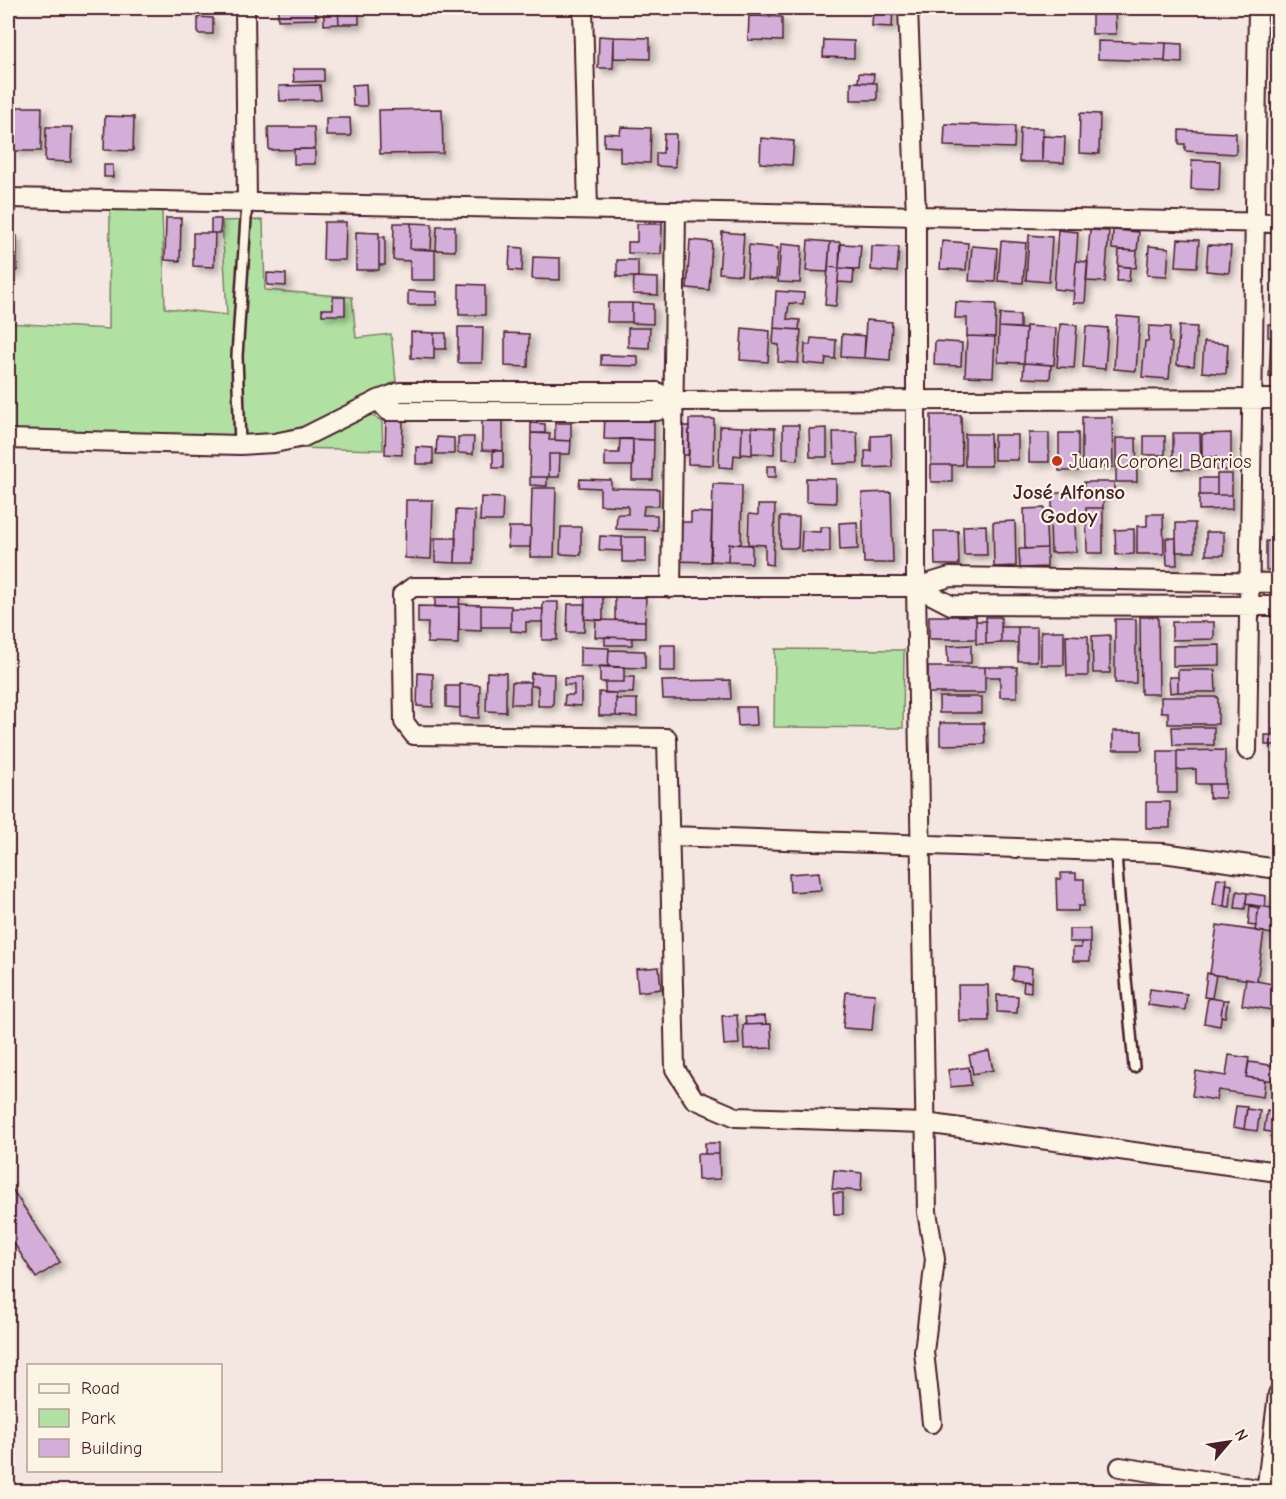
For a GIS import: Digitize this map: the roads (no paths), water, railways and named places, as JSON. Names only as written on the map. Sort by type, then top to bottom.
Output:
[{"type":"street","points":[[245,8],[247,203]]},
{"type":"street","points":[[583,8],[588,209]]},
{"type":"street","points":[[908,8],[916,216],[916,587],[925,1123],[927,1212],[935,1259],[924,1352],[932,1423]]},
{"type":"street","points":[[1247,750],[1258,8]]},
{"type":"street","points":[[8,198],[1278,223]]},
{"type":"street","points":[[671,588],[676,211]]},
{"type":"street","points":[[8,439],[240,445],[274,443],[304,437],[378,400],[400,392],[657,392],[673,401],[1278,399]]},
{"type":"street","points":[[1278,583],[950,577],[916,587],[413,587],[402,595],[404,722],[414,735],[667,738],[675,1069],[694,1099],[736,1117],[925,1123],[1278,1172]]},
{"type":"street","points":[[916,587],[951,605],[1278,606]]},
{"type":"street","points":[[670,836],[1163,853],[1278,869]]},
{"type":"street","points":[[1120,1467],[1270,1491],[1278,1394]]},
{"type":"lane","points":[[240,445],[237,356],[247,203]]},
{"type":"lane","points":[[1116,852],[1121,940],[1134,1067]]},
{"type":"place","name":"Juan Coronel Barrios","points":[[1057,461]]},
{"type":"district","name":"José Alfonso Godoy","points":[[1069,504]]}]
